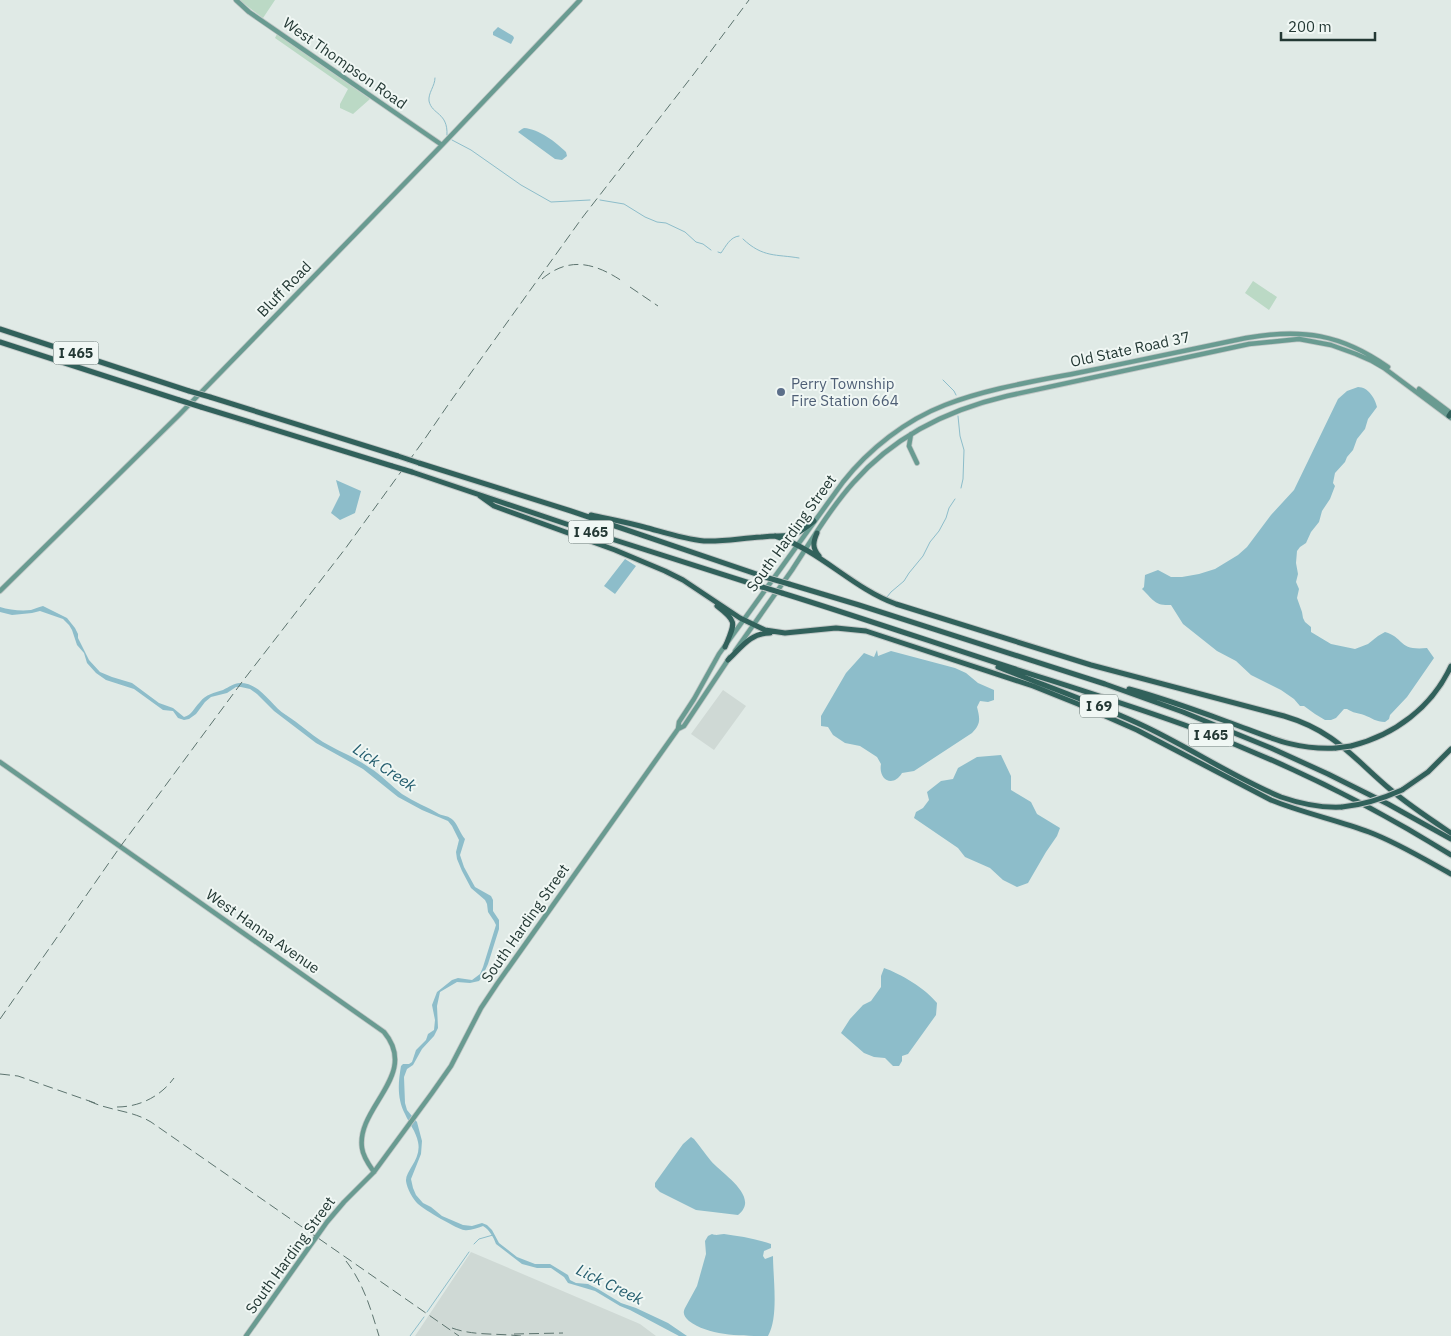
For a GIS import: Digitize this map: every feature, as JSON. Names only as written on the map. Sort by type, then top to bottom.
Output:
[{"type":"highway","name":"I 465","points":[[0,329],[189,391],[571,511],[765,577],[859,604],[1105,684],[1191,715],[1297,759],[1364,792],[1451,839]]},
{"type":"highway","name":"I 465","points":[[0,342],[201,407],[412,472],[480,496],[1132,707],[1230,743],[1289,768],[1392,820],[1451,855]]},
{"type":"highway","points":[[480,496],[494,506],[648,563],[683,580],[753,625],[765,630],[778,632]]},
{"type":"highway","points":[[571,511],[705,541],[775,536],[786,537],[797,534],[814,521]]},
{"type":"highway","points":[[817,533],[813,547],[822,560]]},
{"type":"highway","points":[[775,536],[797,544],[873,594],[896,604],[1091,665],[1309,724],[1334,739],[1404,801],[1451,833]]},
{"type":"highway","points":[[699,591],[731,618],[733,622],[733,628],[725,647]]},
{"type":"highway","points":[[728,660],[746,641],[762,633],[836,628],[866,631],[1033,686],[1094,711],[1137,730],[1271,800],[1380,837],[1451,874]]},
{"type":"highway","name":"I 69","points":[[956,650],[1116,713],[1281,797],[1309,805],[1342,807],[1367,803],[1389,796],[1402,790],[1428,772],[1451,749]]},
{"type":"highway","name":"I 69","points":[[1105,684],[1144,693],[1287,744],[1309,748],[1336,748],[1352,746],[1381,736],[1411,717],[1435,693],[1451,666]]},
{"type":"main road","name":"West Thompson Road","points":[[236,0],[256,16],[442,145]]},
{"type":"main road","name":"Bluff Road","points":[[0,591],[185,409],[580,0]]},
{"type":"main road","name":"Old State Road 37","points":[[969,397],[1003,388],[1246,338],[1305,333],[1342,342],[1370,354],[1450,415]]},
{"type":"main road","name":"Old State Road 37","points":[[970,405],[1249,344],[1299,339],[1343,349],[1372,361],[1450,415]]},
{"type":"main road","name":"South Harding Street","points":[[246,1336],[327,1222],[374,1172],[449,1069],[481,1008],[497,984],[678,729],[679,722],[725,647],[797,544],[851,472],[885,440],[909,423],[946,404],[969,397]]},
{"type":"main road","name":"South Harding Street","points":[[678,729],[684,726],[844,494],[861,475],[893,446],[911,434],[950,413],[970,405]]},
{"type":"main road","points":[[911,434],[908,446],[917,463]]},
{"type":"main road","name":"West Hanna Avenue","points":[[0,762],[384,1032],[394,1048],[394,1068],[365,1126],[362,1141],[364,1154],[374,1172]]},
{"type":"shaded area","points":[[723,690],[746,706],[714,750],[691,734]]},
{"type":"shaded area","points":[[471,1252],[640,1324],[656,1336],[415,1336]]},
{"type":"green space","points":[[239,0],[275,0],[263,18]]},
{"type":"green space","points":[[277,34],[370,99],[353,114],[340,108],[340,104],[348,89],[275,38]]},
{"type":"green space","points":[[1253,281],[1277,297],[1269,310],[1245,293]]},
{"type":"water","points":[[498,27],[513,36],[511,44],[493,35],[493,32]]},
{"type":"water","points":[[524,128],[547,137],[566,152],[567,156],[562,160],[555,159],[518,132]]},
{"type":"water","points":[[1362,387],[1370,394],[1375,400],[1377,407],[1368,419],[1365,429],[1357,439],[1353,450],[1335,473],[1333,483],[1335,486],[1330,499],[1322,511],[1319,522],[1311,532],[1306,543],[1297,551],[1296,563],[1298,574],[1296,582],[1299,589],[1297,598],[1303,618],[1311,627],[1311,632],[1331,644],[1355,649],[1368,644],[1385,632],[1396,637],[1411,648],[1427,648],[1434,658],[1407,697],[1385,722],[1377,721],[1347,709],[1344,709],[1336,718],[1325,720],[1304,706],[1300,706],[1281,690],[1251,675],[1236,661],[1217,651],[1183,624],[1171,605],[1157,603],[1142,589],[1144,587],[1145,575],[1158,570],[1171,577],[1199,574],[1215,569],[1247,547],[1271,515],[1294,490],[1338,399],[1347,391]]},
{"type":"water","points":[[336,480],[361,491],[355,513],[340,520],[331,513],[340,495]]},
{"type":"water","points":[[625,559],[636,566],[615,594],[604,586]]},
{"type":"water","name":"Lick Creek","points":[[43,606],[67,618],[75,628],[89,660],[100,672],[132,683],[159,703],[173,708],[184,717],[191,713],[202,699],[208,695],[236,684],[247,684],[260,690],[280,711],[318,739],[364,764],[407,797],[453,820],[465,839],[460,855],[464,867],[475,887],[491,896],[493,911],[499,920],[499,929],[488,964],[479,981],[470,983],[457,982],[440,992],[437,1006],[438,1028],[434,1036],[422,1049],[413,1065],[407,1069],[404,1077],[405,1103],[407,1110],[417,1122],[422,1141],[421,1154],[411,1179],[416,1195],[423,1203],[442,1216],[463,1225],[472,1226],[482,1223],[487,1225],[499,1243],[517,1257],[535,1264],[550,1264],[568,1275],[570,1280],[576,1283],[588,1284],[621,1303],[668,1323],[687,1336],[679,1336],[595,1291],[568,1283],[564,1277],[551,1268],[537,1268],[522,1264],[496,1244],[485,1227],[466,1230],[455,1227],[421,1207],[409,1190],[406,1177],[416,1159],[419,1148],[416,1135],[399,1097],[401,1066],[412,1062],[416,1050],[426,1040],[428,1034],[434,1030],[435,1020],[432,1005],[437,992],[452,980],[458,978],[472,980],[480,974],[496,925],[488,912],[485,900],[471,888],[462,871],[456,852],[459,840],[448,821],[398,797],[363,769],[316,743],[274,711],[250,689],[236,687],[227,693],[211,697],[196,714],[184,720],[178,718],[173,711],[163,710],[134,689],[106,680],[96,673],[87,663],[84,653],[77,645],[72,630],[63,619],[40,611],[12,615],[0,612],[0,607],[11,610],[31,610]]},
{"type":"water","points":[[877,650],[878,656],[891,651],[955,668],[966,673],[978,683],[994,690],[994,700],[988,702],[980,701],[977,707],[978,724],[972,733],[914,771],[902,773],[898,778],[891,781],[884,778],[881,764],[877,757],[860,746],[845,743],[833,735],[828,727],[821,726],[821,716],[846,673],[864,653],[874,657]]},
{"type":"water","points":[[1001,755],[1011,776],[1011,790],[1031,802],[1037,814],[1060,828],[1028,883],[1017,887],[1003,880],[990,868],[965,857],[958,848],[914,818],[916,812],[923,808],[929,800],[927,792],[941,781],[953,779],[958,768],[977,757]]},
{"type":"water","points":[[884,968],[912,982],[937,1003],[936,1015],[908,1054],[902,1056],[899,1066],[893,1066],[885,1058],[874,1057],[864,1053],[841,1033],[850,1019],[863,1005],[871,1001],[881,987],[881,976]]},
{"type":"water","points":[[691,1137],[742,1193],[745,1201],[744,1208],[738,1215],[696,1210],[660,1192],[655,1187],[655,1183],[683,1144]]},
{"type":"water","points":[[712,1234],[742,1237],[771,1244],[771,1248],[764,1251],[763,1256],[765,1259],[773,1256],[775,1297],[773,1319],[768,1336],[736,1335],[706,1330],[689,1321],[684,1315],[685,1308],[697,1286],[706,1254],[705,1241]]},
{"type":"waterway","points":[[435,78],[429,101],[433,109],[443,118],[447,128],[447,135]]},
{"type":"waterway","points":[[452,140],[471,150],[521,185],[551,202],[590,200]]},
{"type":"waterway","points":[[600,200],[624,204],[645,217],[657,222],[666,223],[685,232],[696,242],[703,244],[711,250]]},
{"type":"waterway","points":[[718,252],[721,253],[731,240],[739,236]]},
{"type":"waterway","points":[[743,239],[763,252],[799,258]]},
{"type":"waterway","points":[[943,380],[956,395]]},
{"type":"waterway","points":[[958,416],[960,436],[964,450],[961,488]]},
{"type":"waterway","points":[[887,597],[904,581],[923,556],[930,542],[939,531],[955,499]]},
{"type":"waterway","points":[[474,1244],[479,1239],[493,1235]]},
{"type":"waterway","points":[[427,1312],[469,1252]]},
{"type":"waterway","points":[[410,1336],[424,1317]]},
{"type":"railway","points":[[0,1019],[120,847],[242,682],[345,549],[582,218],[749,0]]},
{"type":"railway","points":[[542,279],[562,267],[582,265],[592,266],[622,281]]},
{"type":"railway","points":[[630,287],[658,306]]},
{"type":"railway","points":[[0,1074],[18,1076],[95,1103]]},
{"type":"railway","points":[[117,1107],[142,1103],[163,1090],[174,1078]]},
{"type":"railway","points":[[89,1101],[136,1115],[151,1122],[459,1336]]},
{"type":"railway","points":[[346,1261],[362,1288],[379,1336]]},
{"type":"railway","points":[[452,1328],[477,1333],[521,1336]]},
{"type":"railway","points":[[514,1334],[563,1333]]},
{"type":"place","name":"Perry Township Fire Station 664","points":[[781,392]]}]
